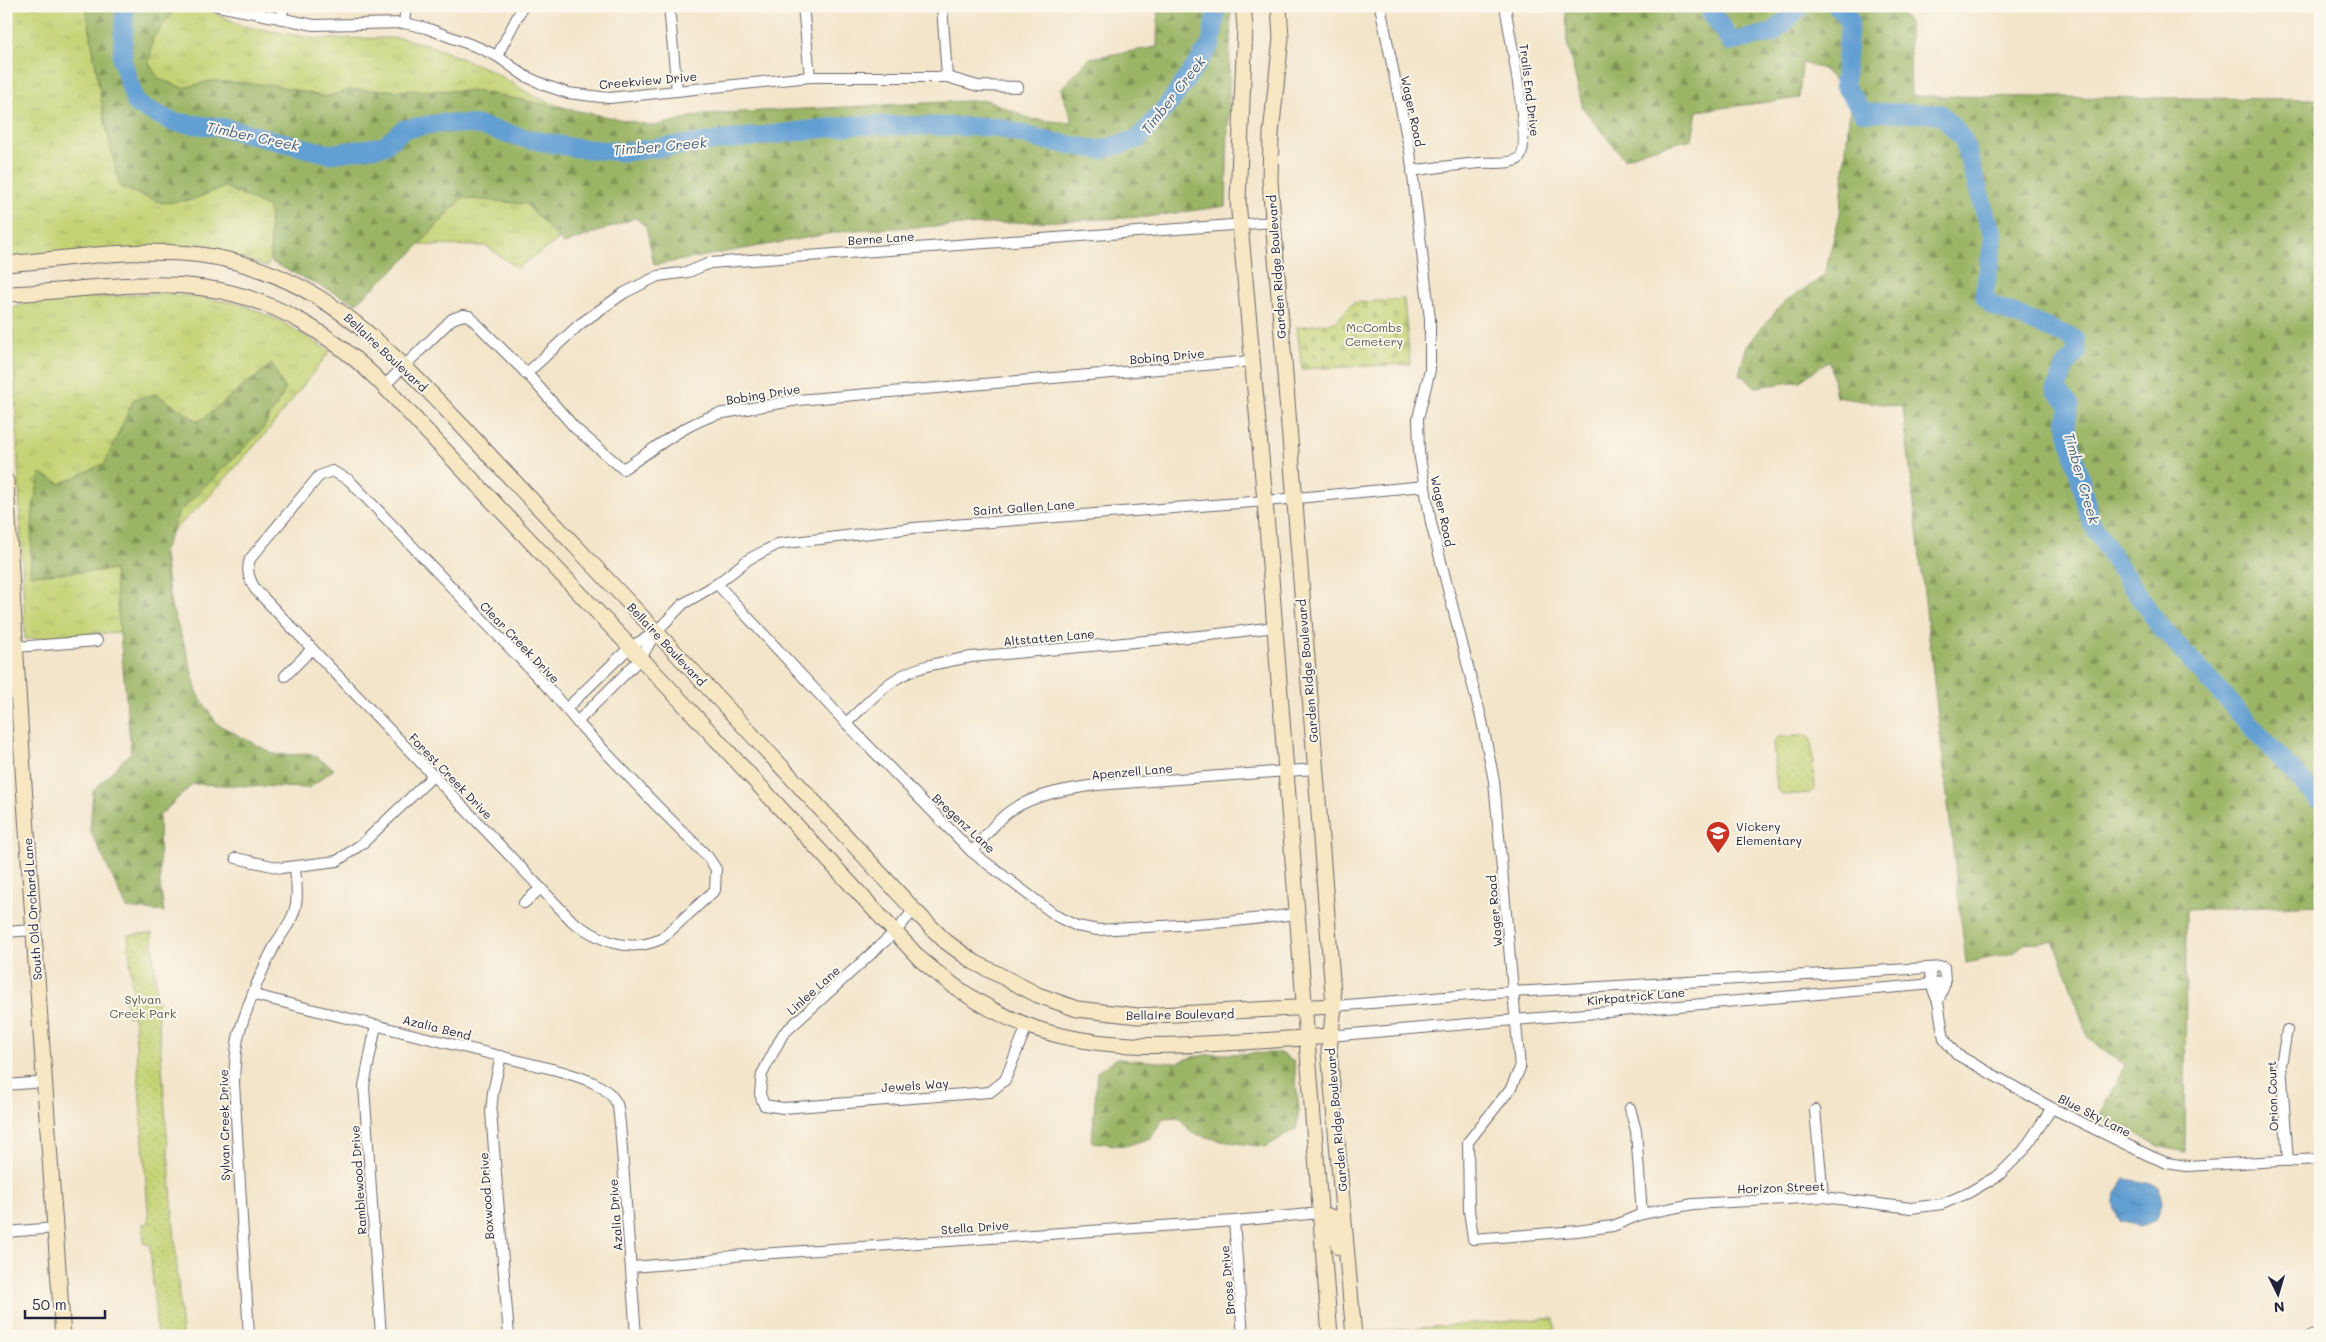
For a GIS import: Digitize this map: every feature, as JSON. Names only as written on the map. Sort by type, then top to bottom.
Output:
[{"type":"main road","name":"Garden Ridge Boulevard","points":[[1243,6],[1245,27],[1237,176],[1239,224],[1265,501],[1330,1336]]},
{"type":"main road","name":"Garden Ridge Boulevard","points":[[1279,6],[1281,29],[1271,134],[1270,181],[1293,498],[1334,1006],[1329,1036],[1354,1336]]},
{"type":"main road","name":"Bellaire Boulevard","points":[[6,264],[171,252],[235,261],[309,292],[347,315],[405,366],[656,632],[914,910],[945,941],[974,962],[1038,995],[1078,1009],[1138,1016],[1334,1006]]},
{"type":"main road","name":"Bellaire Boulevard","points":[[6,294],[166,286],[204,288],[234,295],[276,309],[330,338],[361,362],[384,386],[636,652],[920,959],[962,993],[993,1011],[1053,1035],[1086,1042],[1138,1046],[1182,1046],[1329,1036]]},
{"type":"main road","name":"South Old Orchard Lane","points":[[6,481],[14,647],[63,1336]]},
{"type":"main road","points":[[1320,1213],[1331,1217],[1336,1232],[1342,1267],[1352,1300]]},
{"type":"street","name":"Creekview Drive","points":[[218,6],[314,25],[404,23],[426,28],[497,56],[525,76],[546,86],[568,93],[609,98],[810,77],[947,77],[978,86],[1018,87]]},
{"type":"street","points":[[282,19],[284,6]]},
{"type":"street","points":[[404,23],[406,6]]},
{"type":"street","points":[[497,56],[524,6]]},
{"type":"street","points":[[669,6],[677,91]]},
{"type":"street","points":[[803,6],[810,77]]},
{"type":"street","points":[[942,6],[947,77]]},
{"type":"street","name":"Wager Road","points":[[1380,6],[1412,171],[1430,319],[1430,370],[1418,418],[1419,452],[1431,523],[1482,721],[1494,781],[1520,1068],[1511,1088],[1468,1142],[1470,1210],[1473,1239]]},
{"type":"street","name":"Trails End Drive","points":[[1412,171],[1444,166],[1505,162],[1517,160],[1522,154],[1524,130],[1505,6]]},
{"type":"street","name":"Berne Lane","points":[[526,374],[580,324],[624,293],[658,276],[688,272],[710,263],[1273,222]]},
{"type":"street","name":"Bobing Drive","points":[[384,386],[452,319],[463,315],[474,319],[575,428],[623,469],[706,418],[745,409],[798,400],[1252,361]]},
{"type":"street","name":"Clear Creek Drive","points":[[286,517],[319,476],[332,471],[349,480],[567,708],[577,722],[708,857],[716,869],[715,890]]},
{"type":"street","name":"Saint Gallen Lane","points":[[656,632],[683,604],[717,584],[749,559],[778,544],[913,528],[1265,501],[1425,486]]},
{"type":"street","name":"Forest Creek Drive","points":[[286,517],[250,559],[247,568],[248,577],[255,589],[573,922],[600,939],[632,945],[651,944],[662,939],[715,890]]},
{"type":"street","name":"Bregenz Lane","points":[[717,584],[846,723],[972,852],[1058,917],[1077,926],[1098,930],[1227,922],[1296,914]]},
{"type":"street","name":"Altstatten Lane","points":[[846,723],[897,678],[917,669],[938,663],[970,657],[1274,627]]},
{"type":"street","points":[[577,722],[636,652],[656,632]]},
{"type":"street","points":[[567,708],[636,652],[656,632]]},
{"type":"street","points":[[14,647],[97,641]]},
{"type":"street","points":[[285,676],[312,649]]},
{"type":"street","name":"Apenzell Lane","points":[[972,852],[996,824],[1013,809],[1064,790],[1096,785],[1315,770]]},
{"type":"street","points":[[236,858],[280,868],[337,861],[363,843],[434,775]]},
{"type":"street","name":"Sylvan Creek Drive","points":[[249,1336],[234,1083],[240,1031],[275,945],[290,924],[295,911],[297,899],[295,867]]},
{"type":"street","points":[[524,903],[540,888]]},
{"type":"street","name":"Linlee Lane","points":[[764,1105],[760,1094],[762,1074],[783,1034],[896,932],[914,910]]},
{"type":"street","points":[[6,932],[33,930]]},
{"type":"street","name":"Kirkpatrick Lane","points":[[1329,1036],[1945,983],[1944,967],[1513,992],[1334,1006]]},
{"type":"street","name":"Blue Sky Lane","points":[[1930,968],[1931,984],[1938,1002],[1944,1039],[1956,1054],[2052,1108],[2167,1163],[2186,1166],[2212,1166],[2320,1159]]},
{"type":"street","name":"Blue Sky Lane","points":[[1938,1002],[1945,983]]},
{"type":"street","name":"Azalia Bend","points":[[254,995],[376,1024],[569,1074],[588,1081],[611,1094]]},
{"type":"street","name":"Ramblewood Drive","points":[[376,1024],[364,1086],[381,1336]]},
{"type":"street","name":"Jewels Way","points":[[764,1105],[783,1108],[990,1092],[1005,1080],[1027,1026]]},
{"type":"street","name":"Orion Court","points":[[2287,1030],[2281,1065],[2288,1161]]},
{"type":"street","name":"Boxwood Drive","points":[[502,1056],[493,1092],[491,1112],[509,1336]]},
{"type":"street","points":[[6,1085],[44,1082]]},
{"type":"street","name":"Azalia Drive","points":[[611,1094],[617,1105],[620,1124],[636,1336]]},
{"type":"street","points":[[1630,1108],[1636,1130],[1642,1214]]},
{"type":"street","name":"Horizon Street","points":[[1473,1239],[1577,1231],[1613,1226],[1642,1214],[1692,1204],[1823,1197],[1911,1208],[1934,1206],[1956,1199],[1999,1175],[2023,1151],[2052,1108]]},
{"type":"street","points":[[1815,1110],[1823,1197]]},
{"type":"street","name":"Stella Drive","points":[[631,1267],[708,1262],[732,1256],[1234,1221],[1320,1213]]},
{"type":"street","name":"Brose Drive","points":[[1234,1221],[1243,1336]]},
{"type":"street","points":[[6,1232],[55,1228]]},
{"type":"street","points":[[2310,1336],[2320,1335]]},
{"type":"green space","points":[[6,6],[202,6],[242,26],[317,39],[401,38],[426,44],[490,70],[535,97],[604,122],[568,233],[517,268],[486,246],[413,245],[283,225],[267,267],[243,259],[9,257],[6,226]]},
{"type":"green space","points":[[86,6],[175,6],[153,38],[149,64],[159,79],[183,88],[211,81],[274,85],[325,97],[351,90],[476,91],[655,126],[703,114],[987,100],[1030,119],[1073,123],[1061,89],[1090,58],[1157,47],[1158,6],[1231,6],[1226,206],[1146,217],[850,230],[654,265],[646,226],[635,218],[564,244],[526,204],[462,198],[409,256],[356,303],[271,262],[269,208],[225,187],[191,200],[162,203],[120,187],[104,117]]},
{"type":"green space","points":[[1566,6],[1894,6],[1909,22],[1911,96],[2320,99],[2320,905],[2186,910],[2185,1152],[2158,1146],[2128,1127],[2098,1119],[2125,1065],[2088,1038],[2060,955],[2053,941],[2025,943],[2013,953],[1966,963],[1903,407],[1836,397],[1830,360],[1800,381],[1756,387],[1739,374],[1747,345],[1784,302],[1824,276],[1840,214],[1851,96],[1823,69],[1802,63],[1799,98],[1697,111],[1692,139],[1647,150],[1624,159],[1583,108],[1567,43]]},
{"type":"green space","points":[[169,293],[242,304],[282,322],[330,351],[267,432],[206,500],[162,541],[174,628],[25,639],[12,309],[29,301]]},
{"type":"green space","name":"McCombs Cemetery","points":[[1404,299],[1410,364],[1302,369],[1297,327],[1336,322],[1353,303]]},
{"type":"green space","points":[[272,364],[285,390],[262,430],[179,512],[163,553],[169,600],[188,656],[197,693],[217,724],[276,755],[312,754],[334,769],[309,788],[193,784],[159,816],[160,885],[164,912],[127,908],[90,830],[93,791],[131,752],[114,570],[30,575],[33,509],[40,473],[61,484],[105,463],[134,399],[156,394],[199,422]]},
{"type":"green space","points":[[1807,735],[1811,740],[1815,788],[1810,793],[1783,795],[1777,790],[1773,742],[1778,737]]},
{"type":"green space","name":"Sylvan Creek Park","points":[[152,933],[182,1336],[157,1336],[150,1244],[144,1244],[143,1224],[149,1223],[134,1017],[127,1016],[125,997],[133,996],[128,935]]},
{"type":"green space","points":[[1280,1053],[1294,1062],[1299,1109],[1296,1129],[1265,1147],[1222,1141],[1192,1133],[1179,1117],[1163,1118],[1151,1138],[1125,1146],[1092,1142],[1097,1072],[1116,1059],[1176,1063],[1192,1057],[1213,1054]]},
{"type":"green space","points":[[1554,1318],[1556,1336],[1366,1336],[1366,1332]]},
{"type":"water","points":[[2125,1179],[2148,1183],[2159,1188],[2162,1203],[2156,1220],[2140,1226],[2120,1221],[2115,1209],[2114,1199]]},
{"type":"waterway","name":"Timber Creek","points":[[125,6],[122,60],[136,104],[173,122],[225,128],[330,154],[384,146],[404,129],[440,123],[476,125],[528,139],[576,148],[623,152],[854,125],[997,127],[1042,140],[1100,150],[1138,139],[1172,100],[1211,44],[1217,6]]},
{"type":"waterway","name":"Timber Creek","points":[[1707,6],[1731,42],[1773,33],[1801,6]]},
{"type":"waterway","name":"Timber Creek","points":[[1837,6],[1850,20],[1844,85],[1863,112],[1941,114],[1963,139],[1988,222],[1994,235],[1984,296],[1991,305],[2075,339],[2077,352],[2066,366],[2056,390],[2070,405],[2066,423],[2091,522],[2158,624],[2320,801]]},
{"type":"place","name":"Vickery Elementary","points":[[1718,854]]}]
